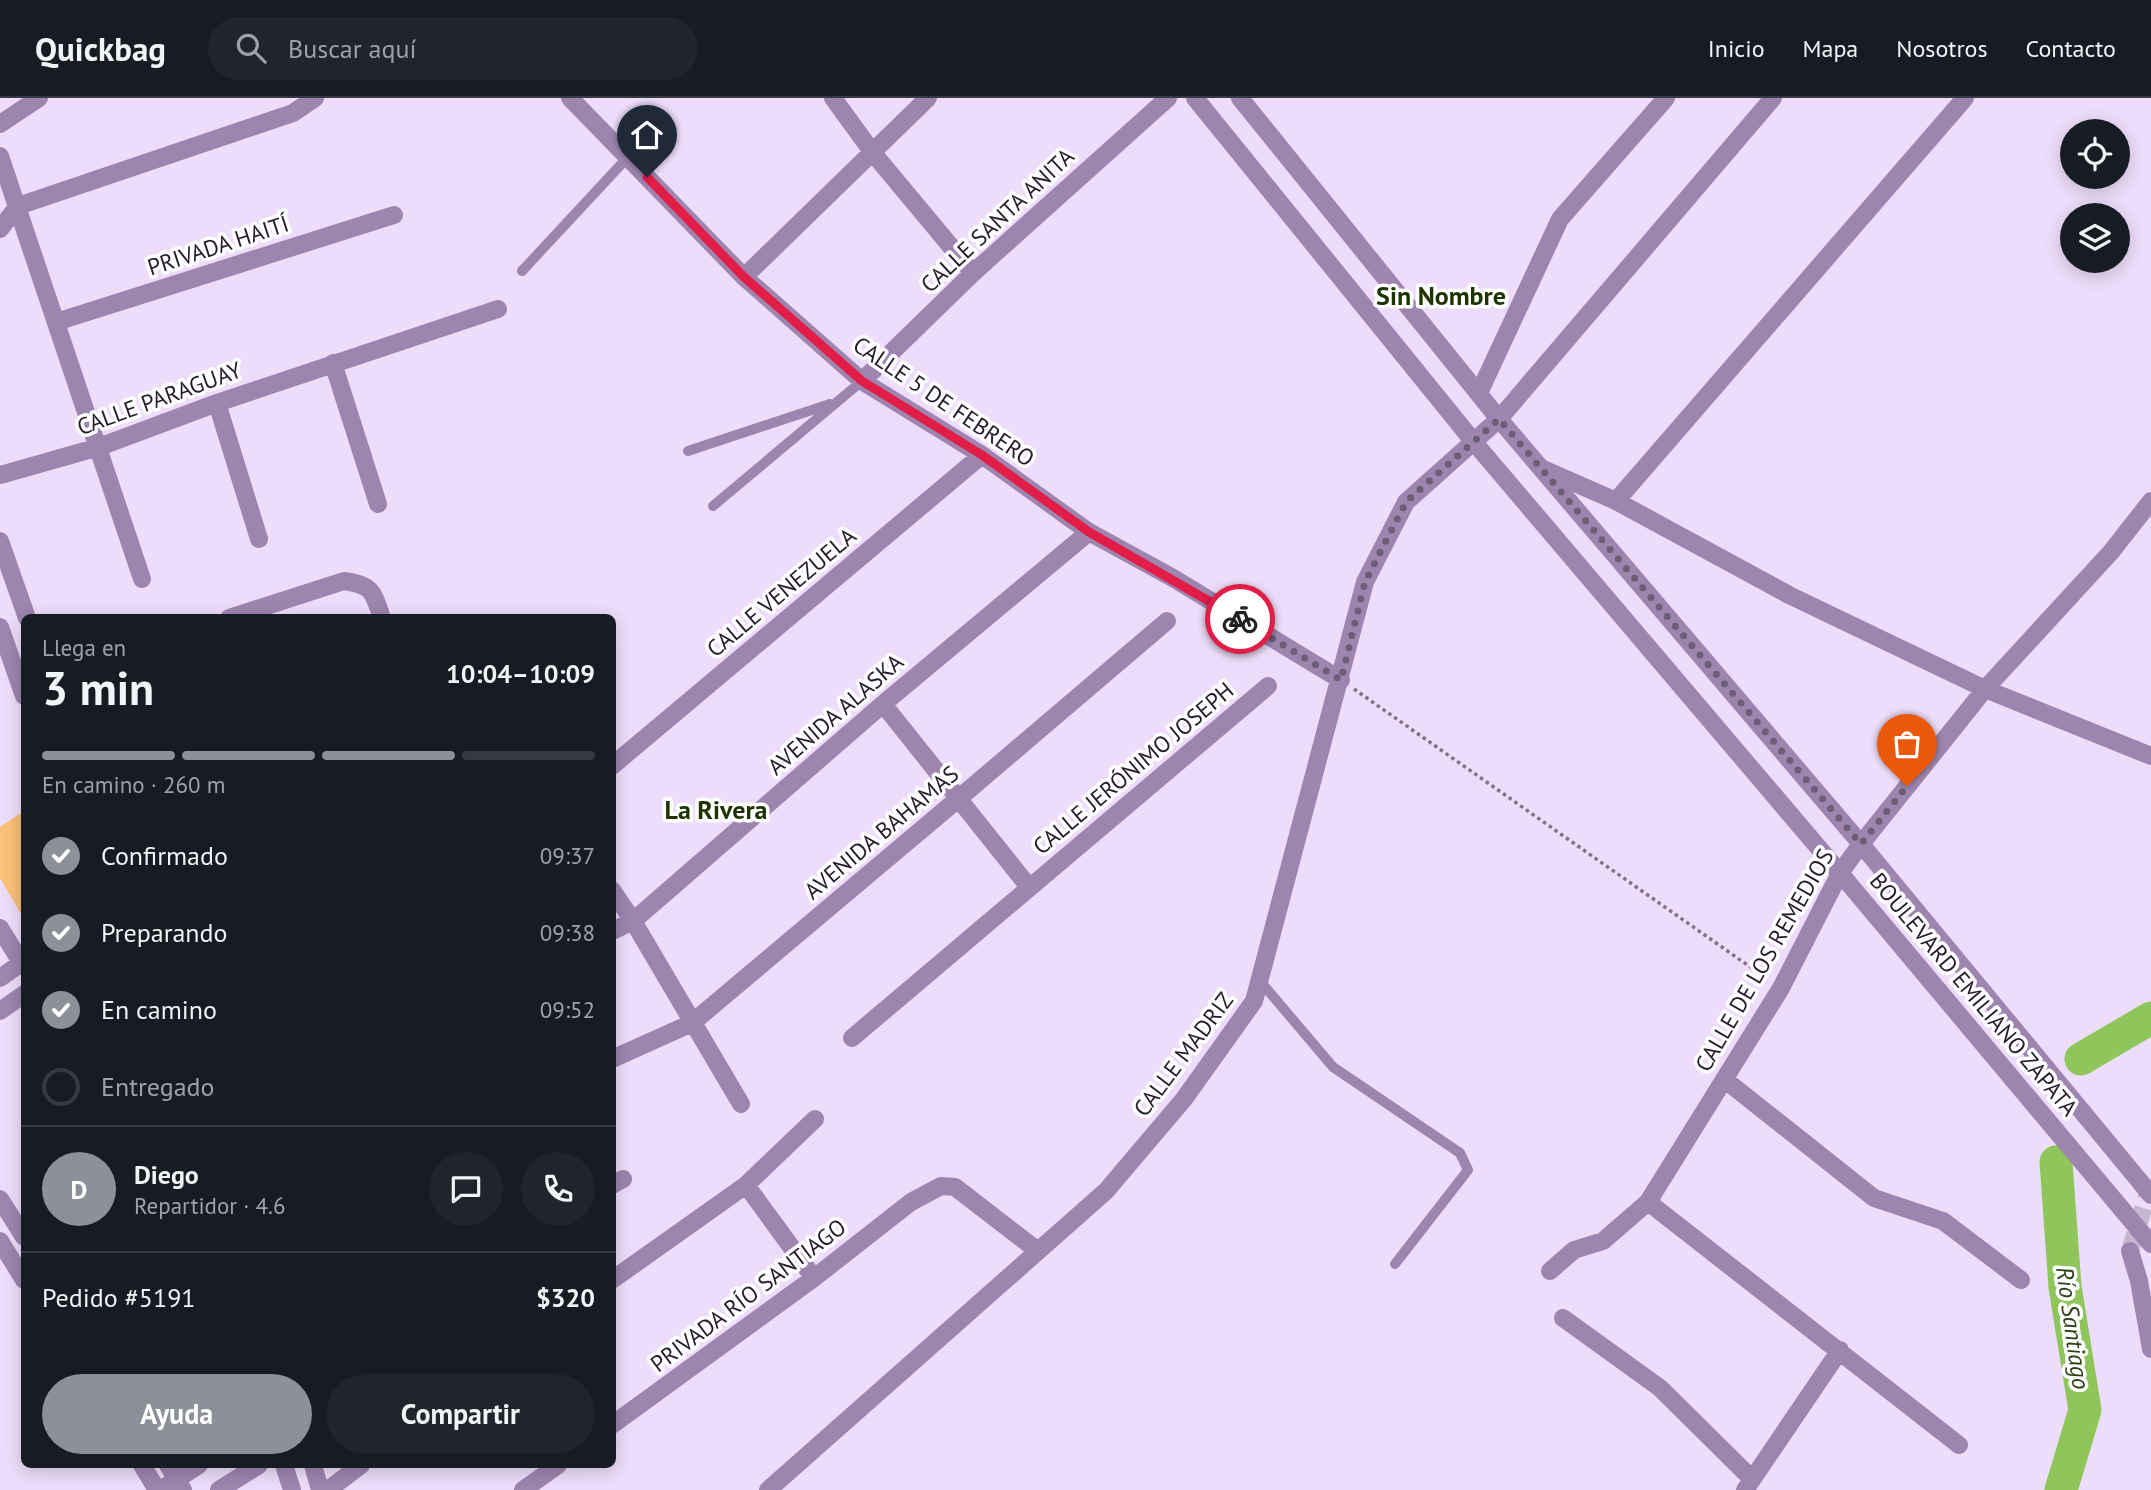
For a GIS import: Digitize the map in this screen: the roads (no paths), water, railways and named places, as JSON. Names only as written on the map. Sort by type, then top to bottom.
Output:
[{"type":"street","points":[[0,124],[39,98]]},
{"type":"street","points":[[0,229],[18,206],[293,113],[315,98]]},
{"type":"street","name":"CALLE 5 DE FEBRERO","points":[[570,98],[744,277],[862,381],[982,455],[1089,532],[1173,578],[1341,680]]},
{"type":"street","points":[[833,98],[873,153],[973,273]]},
{"type":"street","points":[[744,277],[928,98]]},
{"type":"street","name":"CALLE SANTA ANITA","points":[[862,381],[973,273],[1168,98]]},
{"type":"street","name":"BOULEVARD EMILIANO ZAPATA","points":[[1195,98],[1473,441],[2151,1244]]},
{"type":"street","name":"BOULEVARD EMILIANO ZAPATA","points":[[1241,98],[1499,419],[1861,844],[2151,1195]]},
{"type":"street","points":[[1479,393],[1560,219],[1666,98]]},
{"type":"street","name":"CALLE MADRIZ","points":[[768,1490],[1106,1191],[1184,1099],[1254,1002],[1365,582],[1406,502],[1499,419],[1773,98]]},
{"type":"street","points":[[1616,501],[1965,98]]},
{"type":"street","points":[[0,156],[142,579]]},
{"type":"street","name":"PRIVADA HAITÍ","points":[[56,322],[394,215]]},
{"type":"street","name":"CALLE PARAGUAY","points":[[0,475],[99,447],[217,402],[498,309]]},
{"type":"street","points":[[333,363],[379,503]]},
{"type":"street","points":[[217,402],[259,539]]},
{"type":"street","name":"CALLE VENEZUELA","points":[[616,763],[982,455]]},
{"type":"street","name":"BOULEVARD EMILIANO ZAPATA","points":[[1543,469],[1616,501],[1789,596],[1985,689],[2151,755]]},
{"type":"street","name":"CALLE DE LOS REMEDIOS","points":[[1550,1271],[1574,1250],[1602,1241],[1648,1202],[1781,988],[1840,873],[1985,689],[2111,552],[2151,501]]},
{"type":"street","name":"AVENIDA ALASKA","points":[[616,929],[633,921],[883,704],[1089,532]]},
{"type":"street","points":[[0,541],[26,614]]},
{"type":"street","points":[[241,614],[344,581],[361,583],[373,593],[381,614]]},
{"type":"street","name":"AVENIDA BAHAMAS","points":[[616,1057],[692,1023],[1167,621]]},
{"type":"street","points":[[0,626],[21,688]]},
{"type":"street","points":[[0,648],[15,671]]},
{"type":"street","name":"CALLE JERÓNIMO JOSEPH","points":[[852,1038],[1268,685]]},
{"type":"street","points":[[883,704],[1029,887]]},
{"type":"street","points":[[616,896],[741,1104]]},
{"type":"street","points":[[0,928],[21,960]]},
{"type":"street","points":[[0,978],[21,966]]},
{"type":"street","points":[[0,1011],[21,996]]},
{"type":"street","points":[[1724,1079],[1874,1198],[1944,1221],[2021,1280]]},
{"type":"street","points":[[616,1277],[746,1185],[815,1119]]},
{"type":"street","points":[[746,1185],[814,1279]]},
{"type":"street","name":"PRIVADA RÍO SANTIAGO","points":[[616,1422],[814,1279],[911,1202],[941,1186],[955,1187],[1038,1251]]},
{"type":"street","points":[[0,1199],[21,1232]]},
{"type":"street","points":[[1648,1202],[1959,1445]]},
{"type":"street","points":[[0,1241],[21,1275]]},
{"type":"street","points":[[2130,1251],[2139,1282],[2151,1349]]},
{"type":"street","points":[[1563,1318],[1660,1388],[1749,1485],[1840,1350]]},
{"type":"street","points":[[144,1468],[159,1490],[194,1468]]},
{"type":"street","points":[[219,1490],[254,1468]]},
{"type":"street","points":[[285,1468],[292,1490]]},
{"type":"street","points":[[314,1468],[320,1490]]},
{"type":"street","points":[[328,1490],[356,1468]]},
{"type":"street","points":[[523,1490],[554,1468]]},
{"type":"lane","points":[[522,271],[628,157]]},
{"type":"lane","points":[[713,506],[862,381]]},
{"type":"lane","points":[[688,451],[837,402]]},
{"type":"lane","points":[[1259,980],[1333,1067],[1460,1153],[1468,1170],[1395,1264]]},
{"type":"waterway","name":"Río Santiago","points":[[2081,1059],[2151,1018]]},
{"type":"waterway","name":"Río Santiago","points":[[2056,1162],[2065,1287],[2085,1410],[2061,1490]]},
{"type":"tunnel","points":[[2130,1251],[2151,1183]]},
{"type":"district","name":"Sin Nombre","points":[[1441,295]]},
{"type":"district","name":"La Rivera","points":[[716,809]]}]
